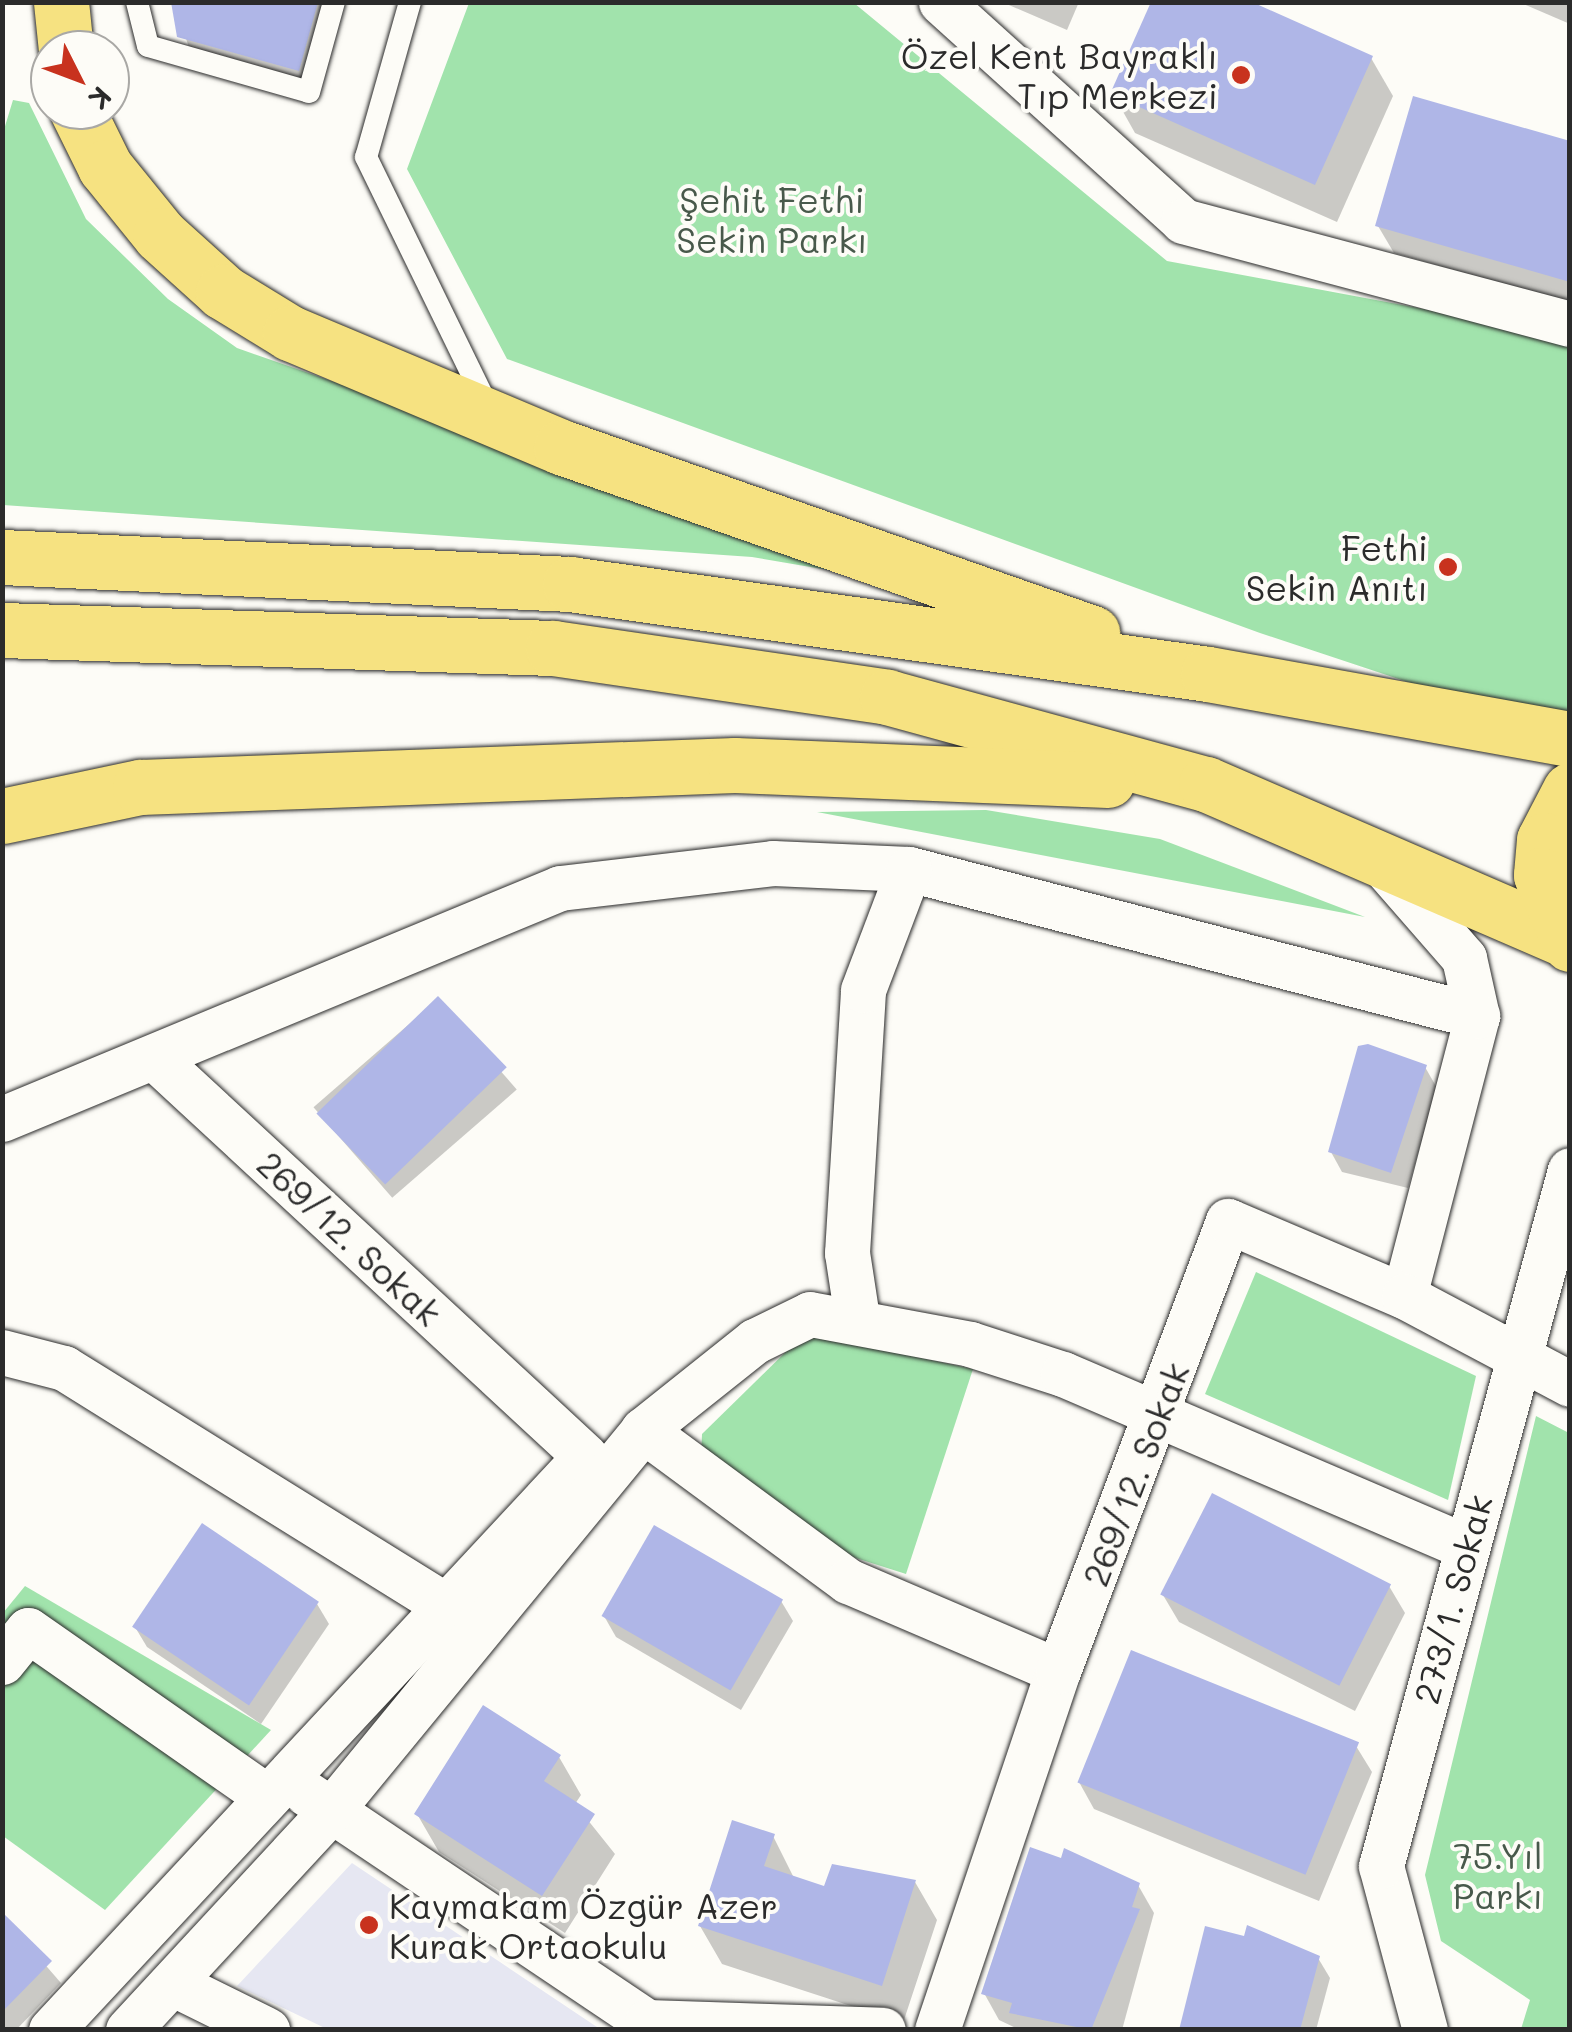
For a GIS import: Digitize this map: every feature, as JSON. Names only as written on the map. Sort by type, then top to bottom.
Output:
[{"type":"main road","points":[[61,2],[64,30]]},
{"type":"main road","points":[[87,130],[105,167],[223,292],[341,358],[492,419],[1208,674]]},
{"type":"main road","points":[[2,557],[570,584],[1208,674],[1570,739]]},
{"type":"main road","points":[[2,630],[553,648],[888,696],[1206,784],[1567,942]]},
{"type":"main road","points":[[2,816],[140,787],[735,765],[1206,784]]},
{"type":"main road","points":[[1567,942],[1542,874],[1544,840],[1570,790]]},
{"type":"street","points":[[942,2],[1183,221],[1570,324]]},
{"type":"street","points":[[1378,859],[1464,958],[1477,1016],[1404,1296]]},
{"type":"street","points":[[2,1119],[158,1061],[560,888],[773,864],[909,869],[1477,1016]]},
{"type":"street","points":[[857,1318],[847,1254],[864,990],[909,869]]},
{"type":"street","name":"269/12. Sokak","points":[[158,1061],[585,1456]]},
{"type":"street","name":"273/1. Sokak","points":[[1424,2030],[1382,1866],[1465,1546],[1570,1170]]},
{"type":"street","name":"269/12. Sokak","points":[[937,2030],[1058,1670],[1163,1410],[1228,1220],[1404,1296],[1570,1384]]},
{"type":"street","points":[[128,2030],[328,1814],[642,1430],[755,1341],[810,1314],[857,1318],[970,1344],[1163,1410],[1465,1546]]},
{"type":"street","points":[[2,1352],[64,1368],[449,1608]]},
{"type":"street","points":[[51,2030],[277,1785],[449,1608],[585,1456],[642,1430]]},
{"type":"street","points":[[642,1430],[848,1581],[1058,1670]]},
{"type":"street","points":[[2,1662],[28,1630],[328,1814],[647,2022],[883,2030]]},
{"type":"street","points":[[174,1984],[267,2030]]},
{"type":"lane","points":[[136,2],[148,46],[309,92],[334,2]]},
{"type":"lane","points":[[410,2],[366,158],[465,348],[492,419]]},
{"type":"shaded area","name":"Kaymakam Özgür Azer Kurak Ortaokulu","points":[[352,1863],[600,2029],[327,2029],[237,1986]]},
{"type":"green space","name":"Şehit Fethi Sekin Parkı","points":[[469,3],[854,3],[1167,261],[1569,336],[1569,712],[1489,709],[1260,633],[507,359],[407,169]]},
{"type":"green space","points":[[13,100],[29,103],[30,130],[42,130],[86,219],[168,299],[237,348],[916,585],[752,557],[3,505],[2,136]]},
{"type":"green space","points":[[986,810],[1160,839],[1365,917],[817,812]]},
{"type":"green space","points":[[1256,1272],[1476,1376],[1448,1500],[1205,1394]]},
{"type":"green space","points":[[805,1333],[973,1369],[906,1574],[840,1553],[701,1458],[702,1434]]},
{"type":"green space","name":"75.Yıl Parkı","points":[[1536,1416],[1569,1433],[1569,2029],[1521,2029],[1530,2000],[1441,1941],[1425,1875]]},
{"type":"green space","points":[[25,1586],[271,1730],[105,1910],[3,1836],[3,1613]]},
{"type":"building","points":[[171,2],[318,2],[299,71],[177,37]]},
{"type":"building","name":"Özel Kent Bayraklı Tıp Merkezi","points":[[1151,2],[1252,2],[1373,56],[1315,185],[1110,94]]},
{"type":"building","points":[[1413,96],[1570,141],[1570,282],[1375,226]]},
{"type":"building","points":[[438,996],[507,1067],[385,1185],[316,1113]]},
{"type":"building","points":[[1368,1044],[1427,1065],[1391,1173],[1328,1152],[1358,1046]]},
{"type":"building","points":[[1212,1493],[1391,1584],[1339,1686],[1160,1595]]},
{"type":"building","points":[[202,1523],[319,1602],[249,1705],[132,1627]]},
{"type":"building","points":[[654,1525],[783,1600],[731,1690],[602,1616]]},
{"type":"building","points":[[1131,1650],[1359,1742],[1306,1875],[1077,1783]]},
{"type":"building","points":[[483,1705],[561,1755],[544,1781],[595,1814],[542,1896],[414,1814]]},
{"type":"building","points":[[732,1820],[775,1834],[764,1866],[824,1886],[832,1864],[916,1880],[882,1986],[698,1926]]},
{"type":"building","points":[[1030,1847],[1061,1858],[1064,1848],[1140,1883],[1132,1907],[1140,1909],[1091,2030],[1009,2013],[1012,2003],[981,1994]]},
{"type":"building","points":[[2,1912],[52,1961],[2,2012]]},
{"type":"building","points":[[1247,1925],[1320,1956],[1300,2030],[1179,2030],[1205,1926],[1244,1936]]},
{"type":"place","name":"Özel Kent Bayraklı Tıp Merkezi","points":[[1241,75]]},
{"type":"place","name":"Fethi Sekin Anıtı","points":[[1448,567]]},
{"type":"place","name":"Kaymakam Özgür Azer Kurak Ortaokulu","points":[[369,1925]]}]
